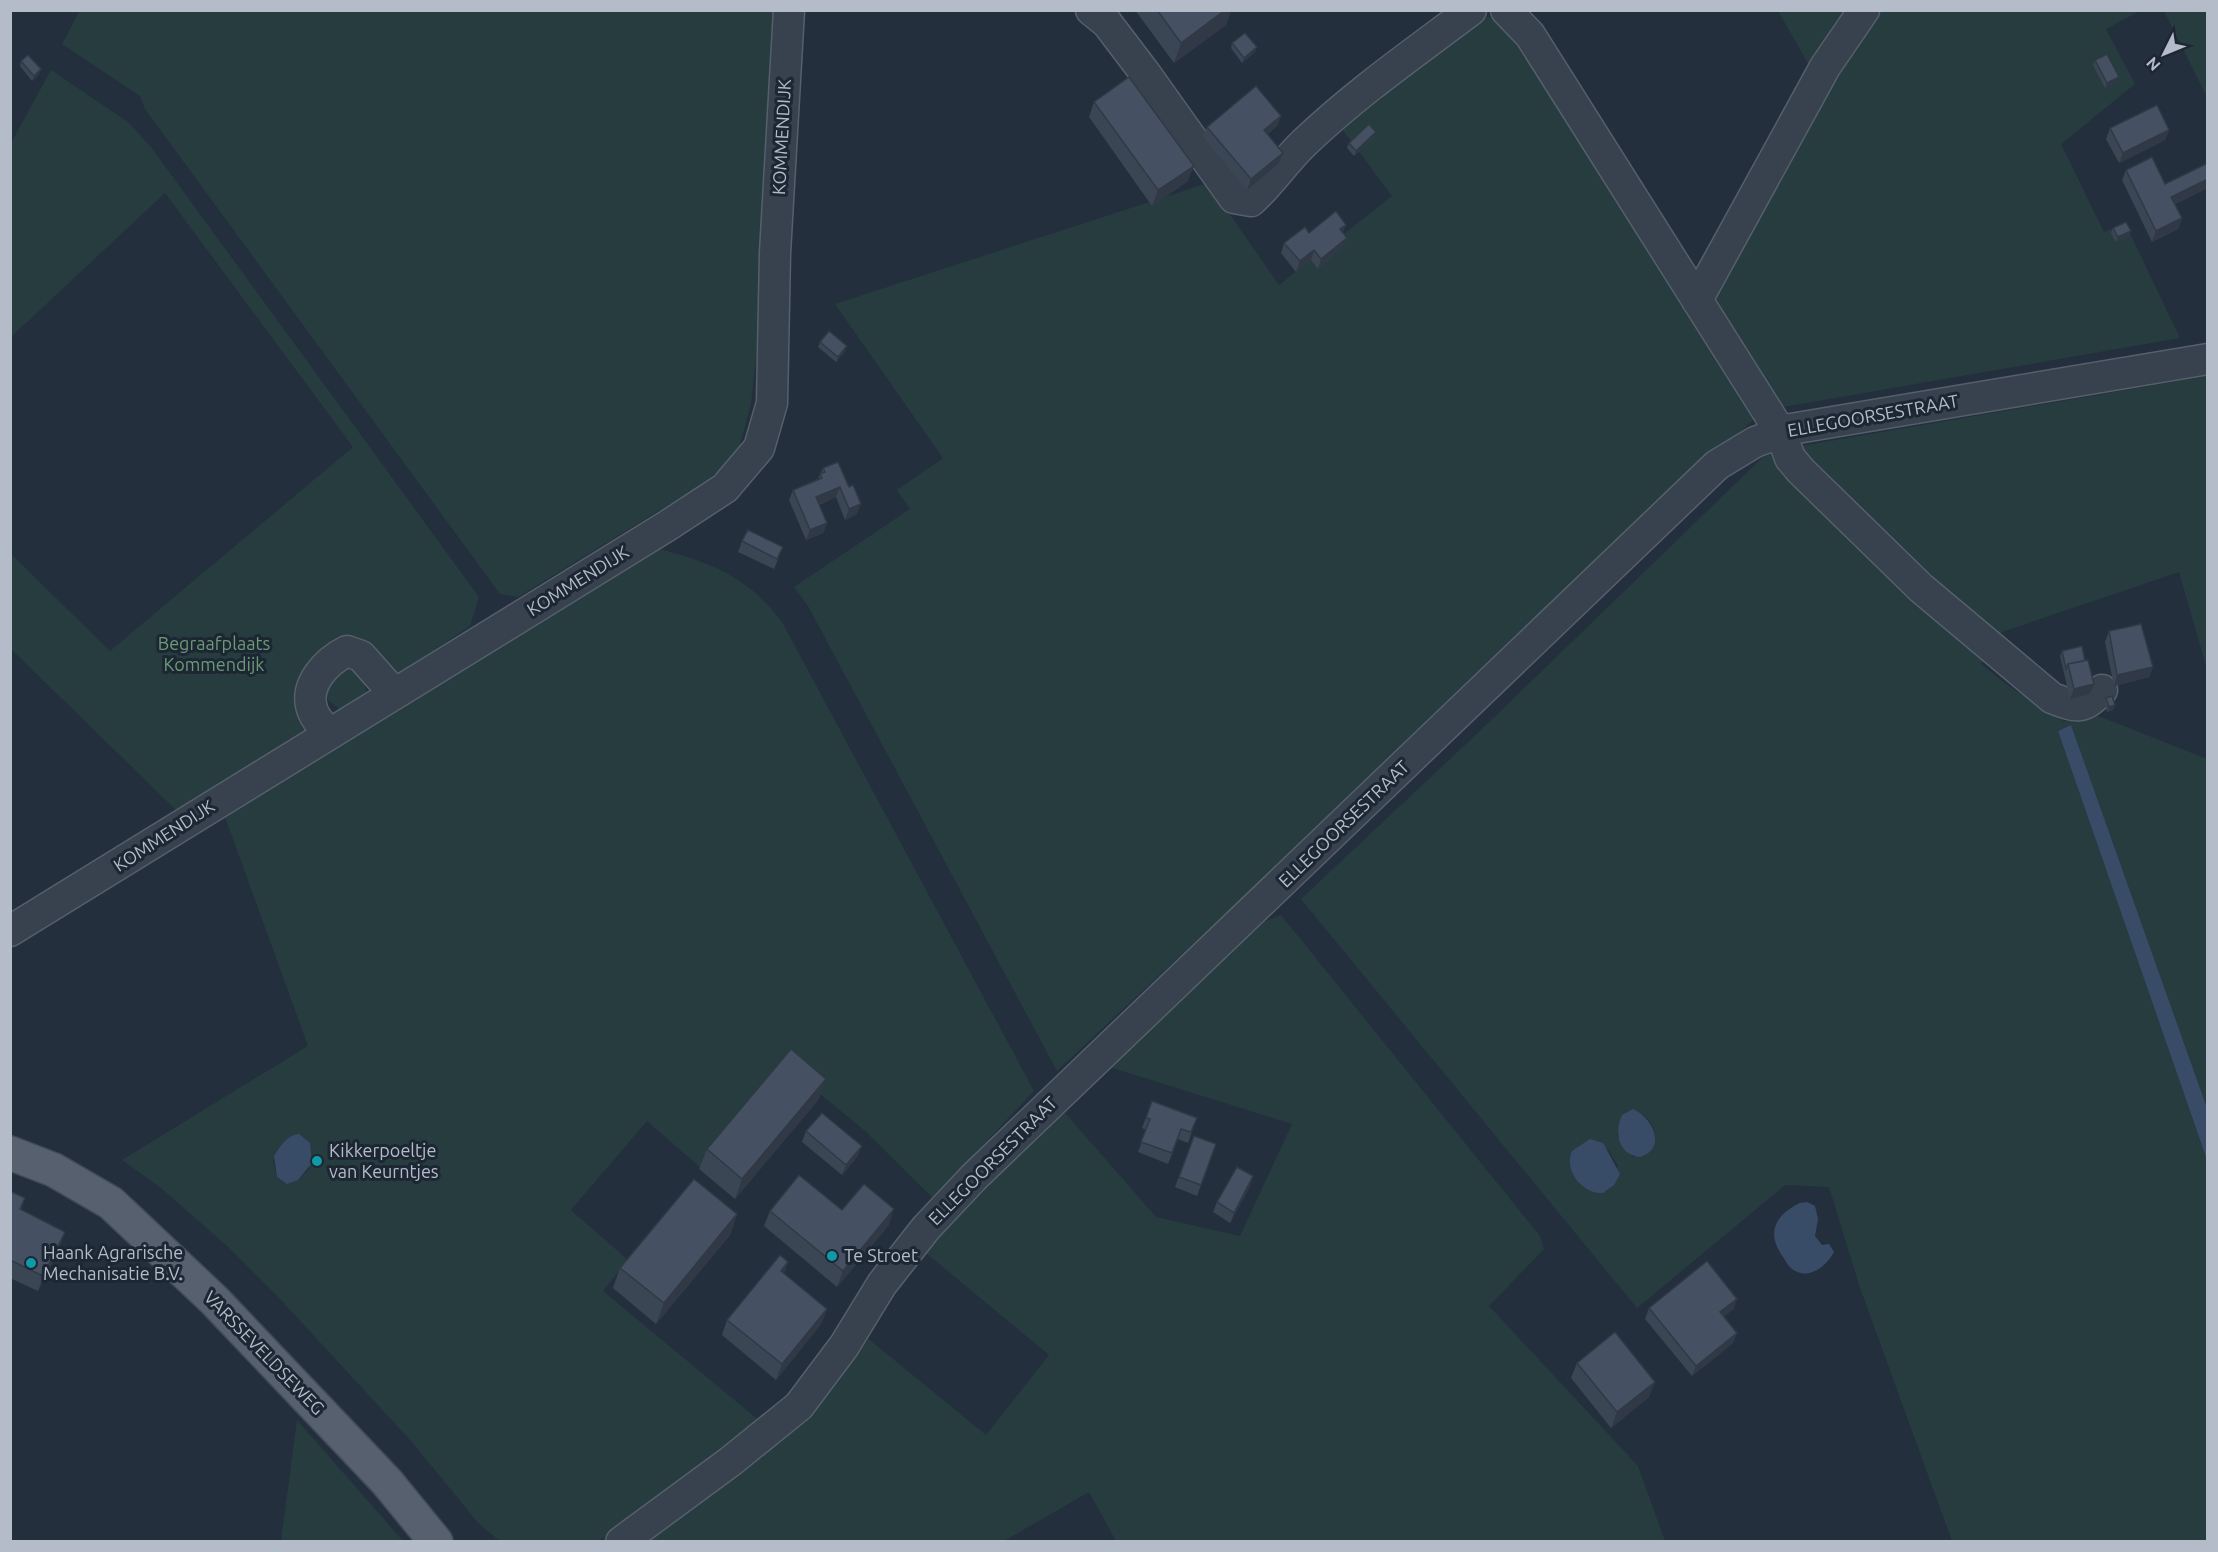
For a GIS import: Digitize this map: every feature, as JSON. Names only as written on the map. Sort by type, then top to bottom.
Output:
[{"type":"main road","name":"VARSSEVELDSEWEG","points":[[10,1153],[54,1170],[111,1203],[214,1300],[387,1482],[436,1542]]},
{"type":"street","name":"KOMMENDIJK","points":[[10,931],[393,693],[513,622],[725,488],[759,448],[772,403],[775,254],[789,10]]},
{"type":"street","points":[[1091,10],[1107,23],[1234,198],[1251,201],[1273,181],[1303,144],[1352,101],[1471,10]]},
{"type":"street","points":[[1506,10],[1530,35],[1780,433],[1790,458],[1921,588],[2052,698],[2076,707],[2090,703],[2102,690]]},
{"type":"street","points":[[1697,300],[1825,68],[1864,10]]},
{"type":"street","name":"ELLEGOORSESTRAAT","points":[[621,1542],[731,1461],[798,1406],[844,1346],[882,1284],[926,1228],[974,1177],[1717,465],[1755,442],[1780,433],[2208,359]]},
{"type":"street","points":[[328,734],[312,709],[313,684],[334,658],[347,651],[361,656],[393,693]]},
{"type":"green space","points":[[80,10],[777,11],[759,329],[751,404],[740,445],[728,462],[706,482],[518,597],[500,594],[145,109],[140,96],[62,44]]},
{"type":"green space","points":[[1778,11],[1845,11],[1809,65]]},
{"type":"green space","points":[[1874,11],[2140,11],[2106,29],[2135,84],[2061,144],[2104,232],[2125,223],[2180,338],[1783,407],[1713,299],[1748,231]]},
{"type":"green space","points":[[2164,11],[2207,11],[2207,97]]},
{"type":"green space","points":[[1485,16],[1501,20],[1511,29],[1753,420],[1057,1071],[808,606],[794,587],[910,509],[897,490],[943,458],[835,304],[1208,183],[1279,285],[1392,196],[1339,125],[1471,18]]},
{"type":"green space","name":"Begraafplaats Kommendijk","points":[[51,70],[128,122],[151,147],[479,597],[470,626],[395,676],[337,645],[307,731],[177,811],[11,649],[11,554],[110,651],[353,447],[165,193],[11,337],[11,143]]},
{"type":"green space","points":[[2207,376],[2207,669],[2179,572],[2002,632],[1981,664],[2010,687],[2065,722],[2076,707],[2207,759],[2207,1108],[2071,725],[2058,731],[2207,1160],[2207,1541],[1952,1541],[1860,1288],[1829,1187],[1785,1185],[1637,1308],[1301,899],[1484,727],[1763,457],[1795,447]],"holes":[[[1633,1109],[1650,1121],[1655,1135],[1655,1141],[1633,1157],[1617,1135]],[[1608,1149],[1618,1166],[1608,1190],[1597,1193],[1580,1184],[1572,1171]]]},
{"type":"green space","points":[[660,549],[696,560],[742,583],[756,594],[782,622],[1034,1091],[933,1198],[865,1131],[785,1065],[700,1167],[647,1121],[571,1210],[628,1260],[603,1291],[761,1422],[599,1541],[500,1541],[479,1524],[411,1441],[280,1299],[227,1246],[161,1188],[122,1160],[308,1046],[225,817]],"holes":[[[278,1149],[310,1168],[298,1180],[277,1177],[273,1161]]]},
{"type":"green space","points":[[346,668],[362,676],[366,694],[341,710],[328,700],[325,688]]},
{"type":"green space","points":[[1281,915],[1540,1236],[1544,1249],[1489,1306],[1638,1466],[1665,1541],[1116,1541],[1089,1492],[1004,1541],[640,1542],[865,1336],[986,1435],[1049,1355],[921,1249],[1060,1107],[1156,1217],[1240,1236],[1292,1124],[1103,1065],[1256,925]]},
{"type":"green space","points":[[297,1420],[403,1541],[281,1541]]},
{"type":"water","points":[[2071,725],[2207,1108],[2207,1160],[2058,731]]},
{"type":"water","points":[[1633,1109],[1646,1119],[1654,1133],[1653,1147],[1649,1153],[1640,1157],[1627,1152],[1618,1135],[1622,1115]]},
{"type":"water","points":[[299,1134],[310,1143],[312,1163],[298,1180],[287,1184],[277,1177],[274,1156],[287,1139]]},
{"type":"water","points":[[1590,1139],[1603,1143],[1620,1174],[1614,1185],[1603,1193],[1596,1193],[1582,1186],[1570,1166],[1572,1151]]},
{"type":"water","points":[[1807,1202],[1815,1206],[1818,1219],[1815,1236],[1822,1245],[1829,1244],[1834,1252],[1822,1267],[1810,1273],[1792,1269],[1781,1254],[1774,1238],[1776,1224],[1780,1218],[1800,1203]]},
{"type":"building","points":[[1157,10],[1225,10],[1181,43]]},
{"type":"building","points":[[1245,33],[1257,47],[1244,58],[1232,43]]},
{"type":"building","points":[[2107,54],[2119,77],[2107,83],[2095,60]]},
{"type":"building","points":[[28,55],[41,69],[34,76],[21,61]]},
{"type":"building","points":[[1129,77],[1194,166],[1158,190],[1094,102]]},
{"type":"building","points":[[1256,86],[1281,116],[1264,130],[1283,153],[1251,179],[1207,127]]},
{"type":"building","points":[[2157,105],[2169,130],[2123,153],[2110,128]]},
{"type":"building","points":[[1369,124],[1376,132],[1356,151],[1349,143]]},
{"type":"building","points":[[2152,157],[2165,184],[2208,163],[2208,179],[2171,197],[2182,218],[2156,231],[2126,170]]},
{"type":"building","points":[[1336,211],[1346,225],[1340,229],[1347,238],[1321,259],[1314,250],[1300,261],[1284,243],[1305,227],[1309,233]]},
{"type":"building","points":[[2126,222],[2131,231],[2118,237],[2113,228]]},
{"type":"building","points":[[829,331],[847,346],[838,357],[820,342]]},
{"type":"building","points":[[838,462],[849,487],[853,485],[861,504],[849,509],[840,487],[816,497],[827,523],[810,530],[793,490],[822,478],[820,474],[825,472],[823,468]]},
{"type":"building","points":[[748,530],[783,547],[777,559],[742,541]]},
{"type":"building","points":[[2141,624],[2153,667],[2117,675],[2109,631]]},
{"type":"building","points":[[2082,646],[2085,661],[2068,664],[2066,669],[2062,651]]},
{"type":"building","points":[[2088,660],[2094,684],[2074,689],[2068,664]]},
{"type":"building","points":[[2112,696],[2115,705],[2109,707],[2106,698]]},
{"type":"building","points":[[791,1049],[826,1079],[742,1179],[707,1149]]},
{"type":"building","points":[[1152,1101],[1197,1118],[1191,1132],[1181,1129],[1172,1153],[1141,1142],[1150,1119],[1146,1118]]},
{"type":"building","points":[[822,1113],[862,1146],[846,1165],[806,1131]]},
{"type":"building","points":[[1194,1136],[1216,1144],[1201,1185],[1179,1177]]},
{"type":"building","points":[[1237,1167],[1253,1176],[1234,1213],[1217,1202]]},
{"type":"building","name":"Te Stroet","points":[[799,1175],[842,1210],[864,1184],[894,1209],[843,1271],[770,1211]]},
{"type":"building","points":[[694,1179],[737,1214],[664,1303],[620,1268]]},
{"type":"building","name":"Haank Agrarische Mechanisatie B.V.","points":[[10,1191],[25,1198],[20,1209],[65,1232],[43,1276],[10,1260]]},
{"type":"building","points":[[780,1255],[788,1262],[781,1271],[827,1309],[782,1364],[727,1320]]},
{"type":"building","points":[[1707,1261],[1737,1299],[1720,1312],[1737,1333],[1696,1366],[1649,1308]]},
{"type":"building","points":[[1615,1332],[1655,1382],[1617,1412],[1577,1363]]},
{"type":"place","name":"Kikkerpoeltje van Keurntjes","points":[[317,1161]]},
{"type":"place","name":"Te Stroet","points":[[832,1256]]},
{"type":"place","name":"Haank Agrarische Mechanisatie B.V.","points":[[31,1263]]}]
